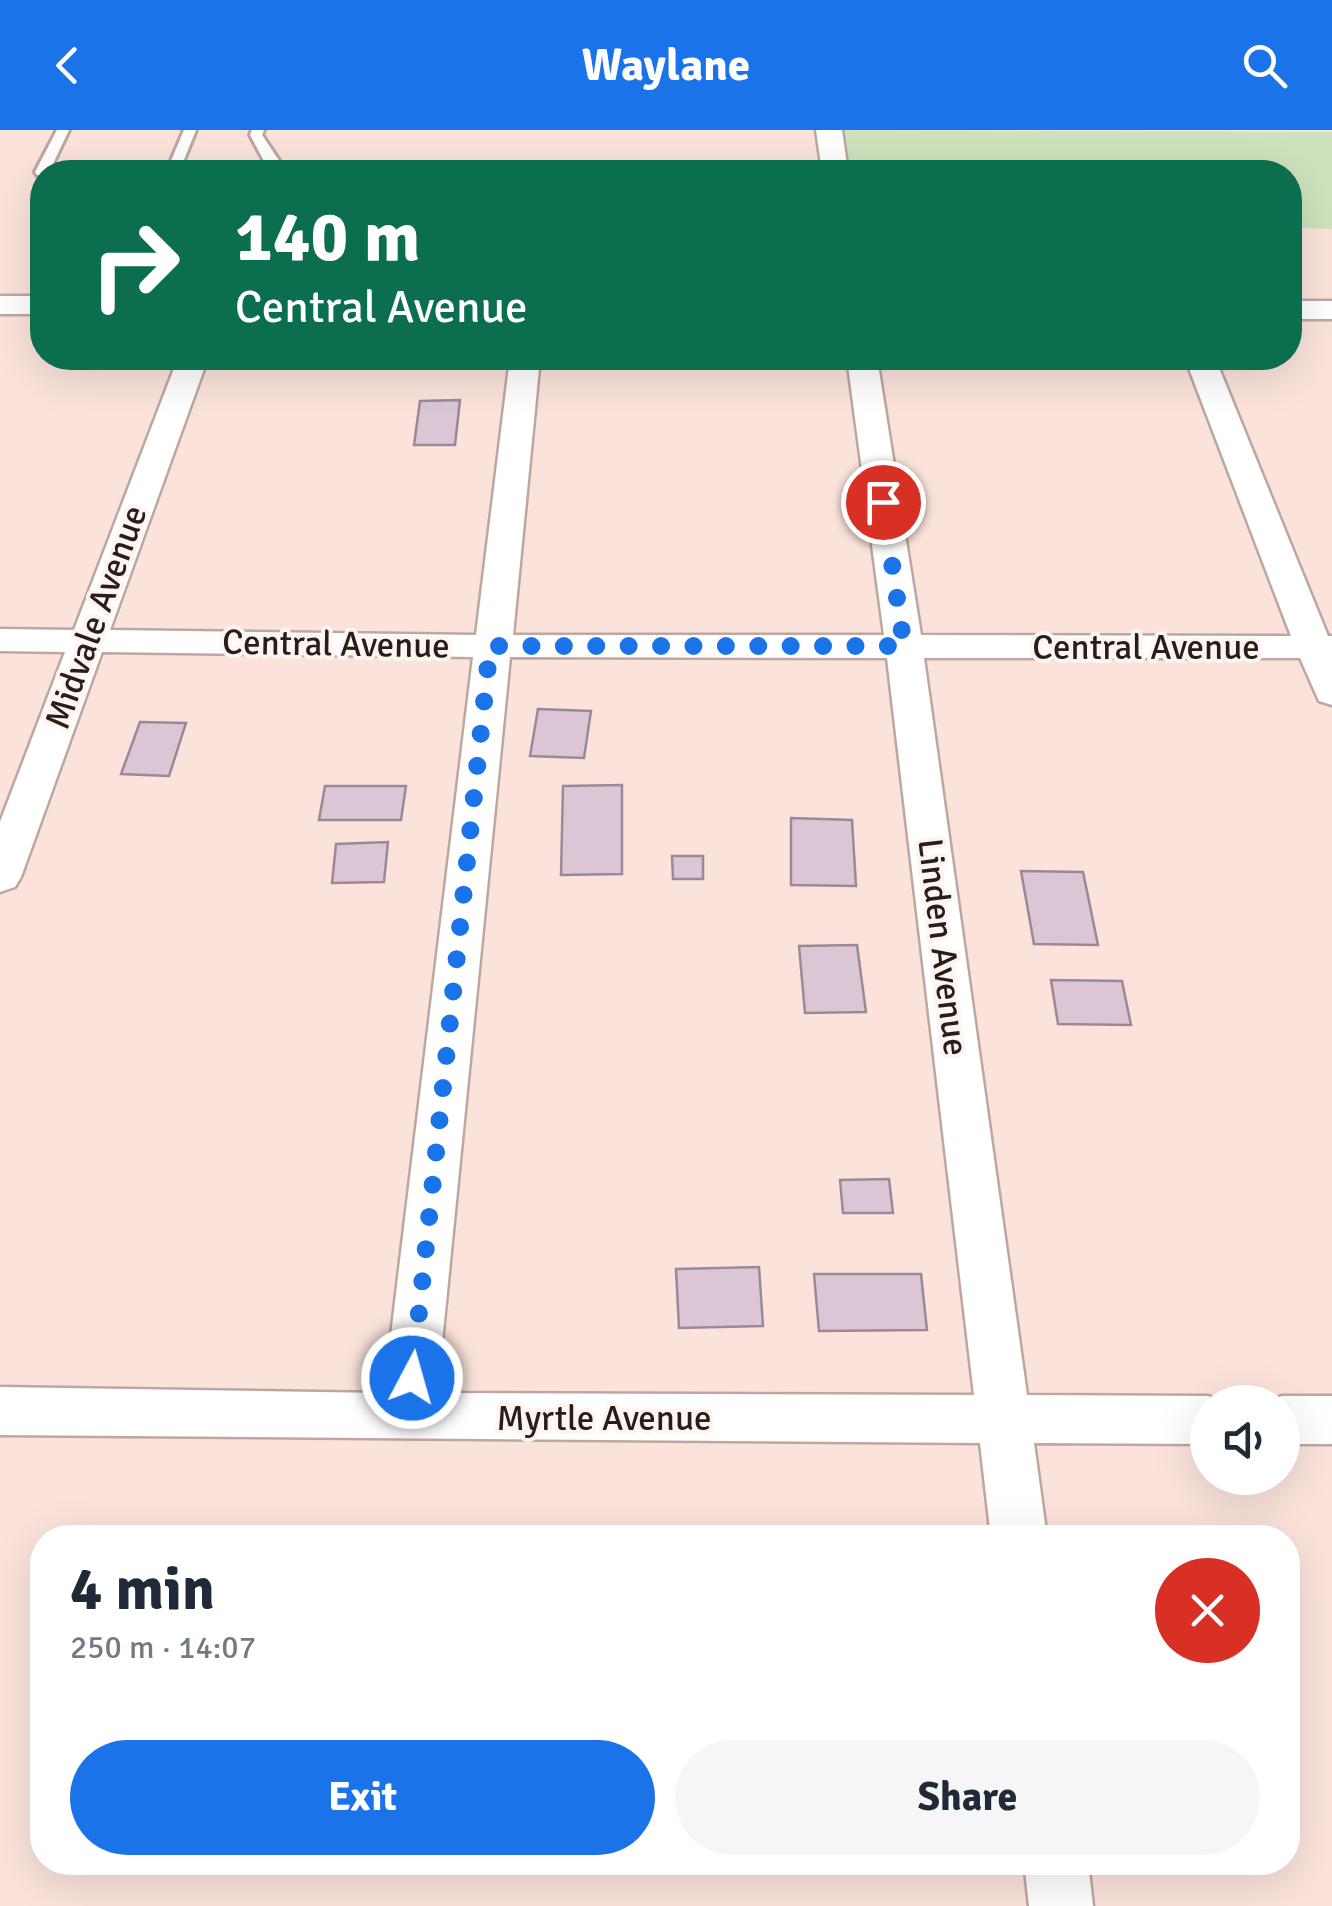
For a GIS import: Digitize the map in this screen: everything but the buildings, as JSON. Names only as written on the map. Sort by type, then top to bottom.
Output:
[{"type":"street","points":[[829,130],[833,160]]},
{"type":"street","points":[[0,305],[30,305]]},
{"type":"street","points":[[1302,310],[1332,310]]},
{"type":"street","name":"Midvale Avenue","points":[[0,878],[188,370]]},
{"type":"street","points":[[408,1417],[490,646],[524,370]]},
{"type":"street","name":"Linden Avenue","points":[[864,370],[904,646],[1018,1525]]},
{"type":"street","points":[[1205,370],[1323,647],[1332,693]]},
{"type":"street","name":"Central Avenue","points":[[0,640],[490,646],[1323,647]]},
{"type":"street","name":"Myrtle Avenue","points":[[0,1411],[1190,1420]]},
{"type":"street","points":[[1300,1420],[1332,1420]]},
{"type":"street","points":[[1057,1875],[1061,1906]]},
{"type":"lane","points":[[48,160],[63,130]]},
{"type":"lane","points":[[178,160],[190,130]]},
{"type":"lane","points":[[258,130],[256,136],[272,160]]},
{"type":"green space","points":[[840,130],[1332,132],[1332,229],[1302,228],[1302,160],[846,160]]},
{"type":"route","points":[[412,1378],[490,646],[904,646],[883,502]]}]
